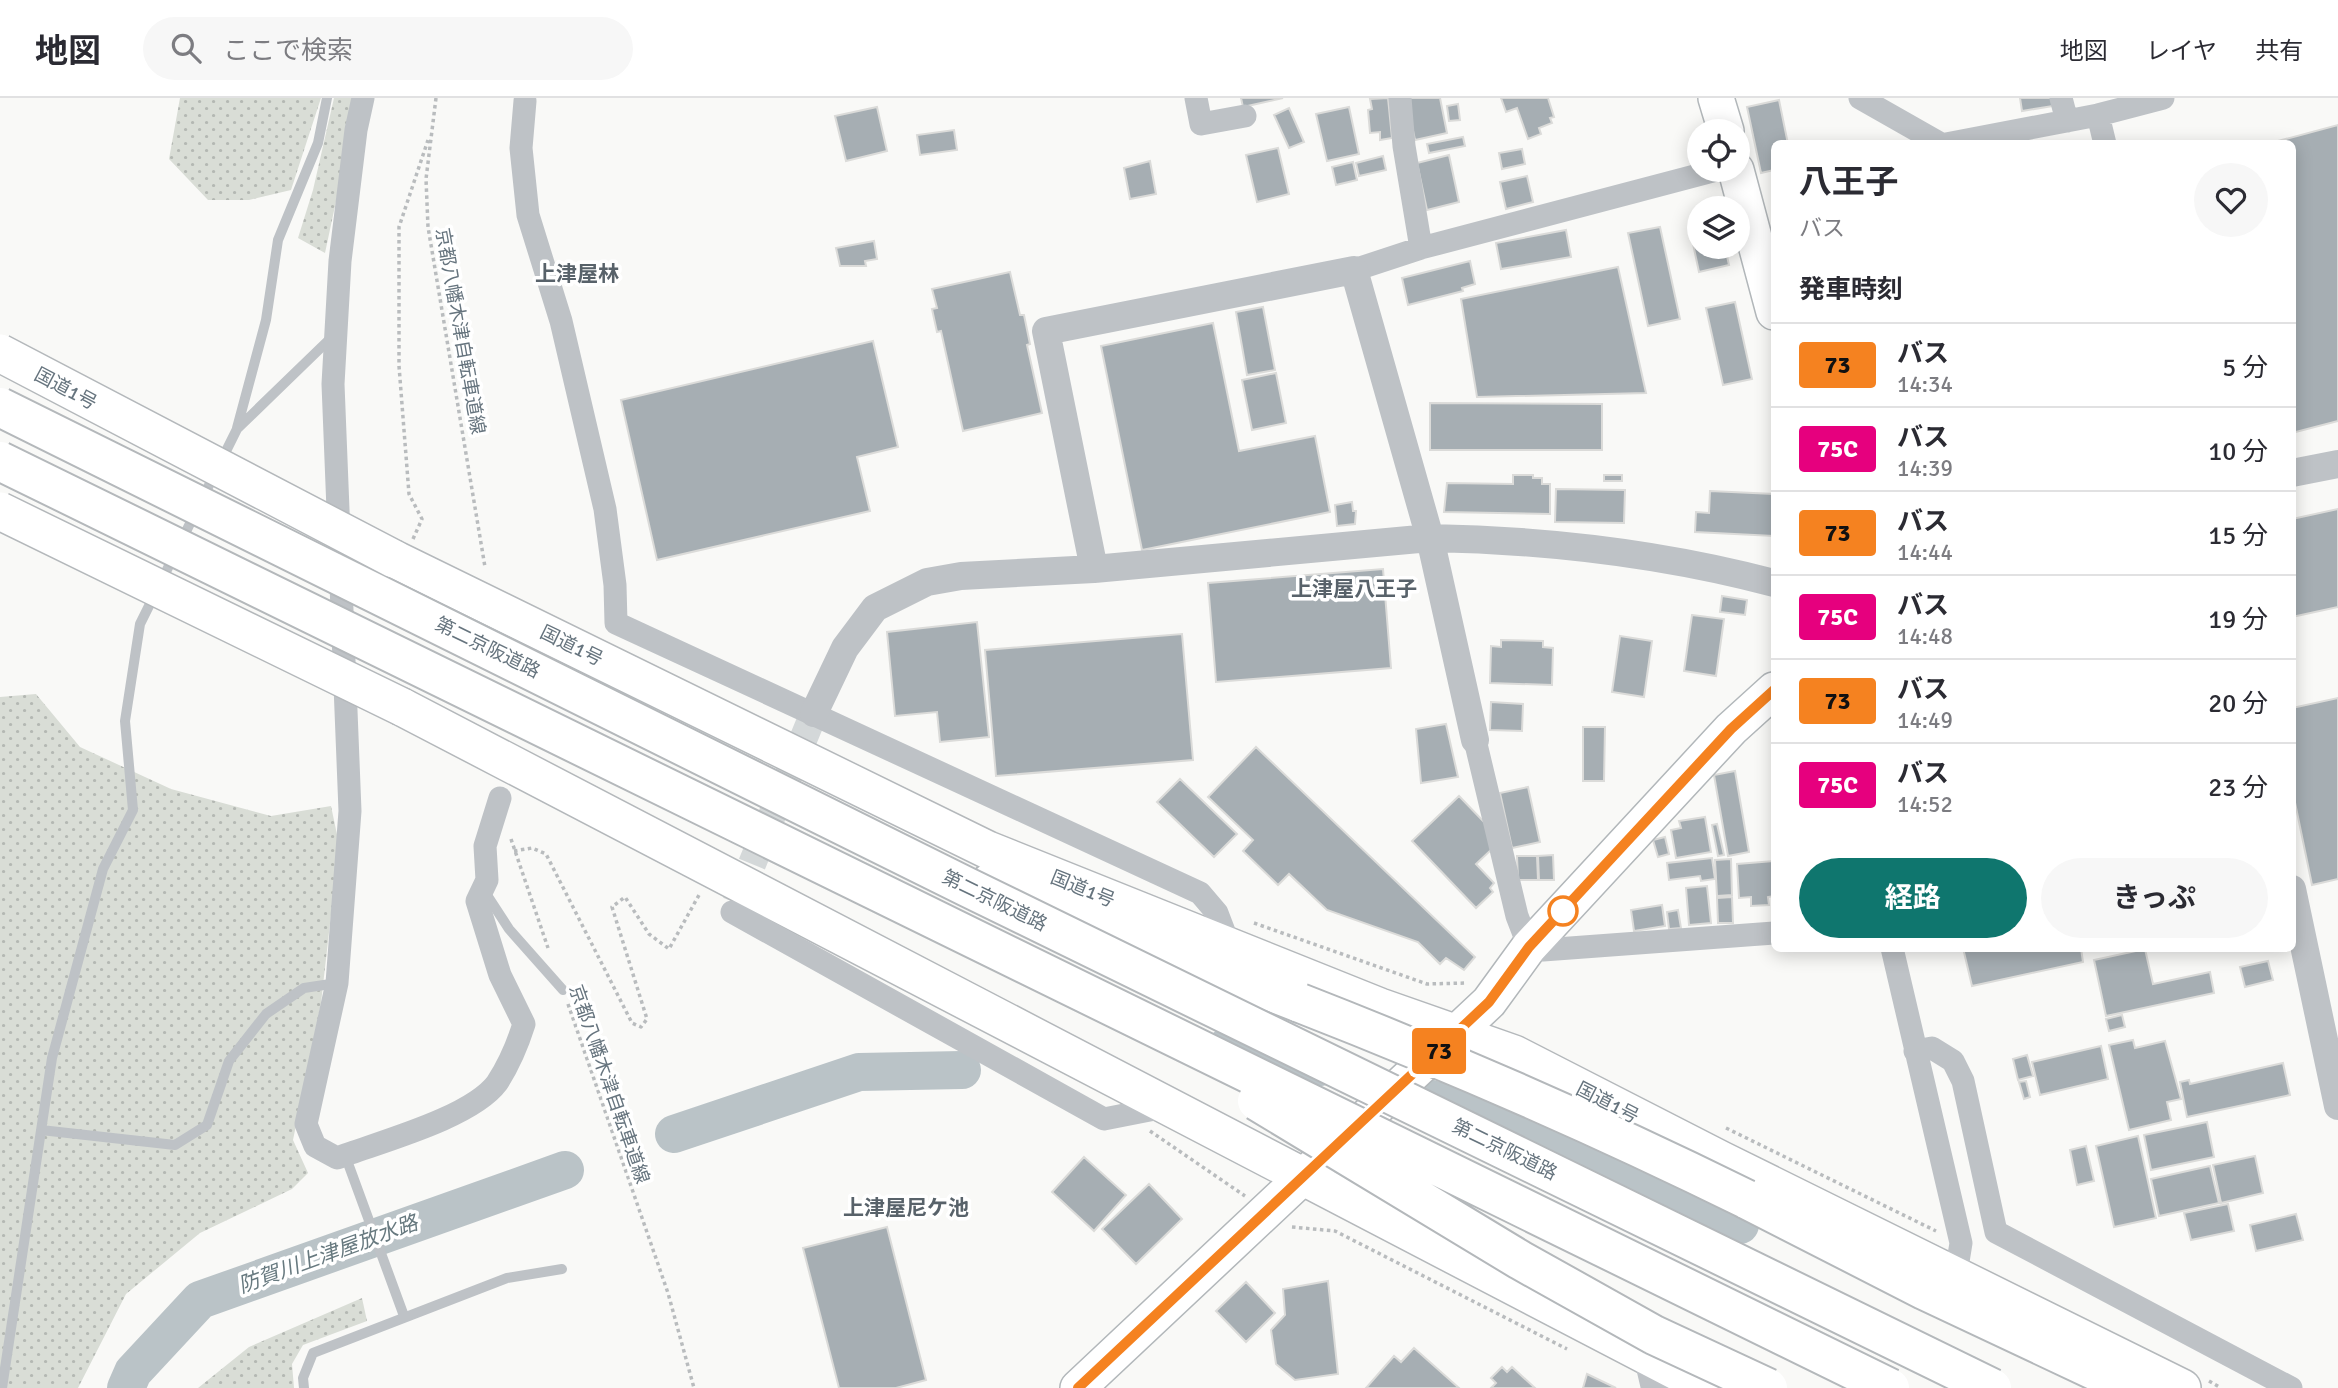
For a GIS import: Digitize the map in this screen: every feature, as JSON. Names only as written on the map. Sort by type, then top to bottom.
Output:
[{"type":"highway","name":"国道1号","points":[[0,353],[988,850],[1380,1007],[1449,1041],[1514,1054],[1721,1160],[2182,1388]]},
{"type":"highway","name":"第二京阪道路","points":[[0,407],[846,824],[967,887],[1992,1388]]},
{"type":"highway","points":[[0,461],[1889,1388]]},
{"type":"highway","points":[[0,511],[402,707],[1170,1106],[1315,1165],[1652,1373],[1709,1388]]},
{"type":"highway","points":[[846,824],[1452,1062],[1594,1124],[1924,1290],[2132,1388]]},
{"type":"highway","points":[[788,847],[886,905],[1150,1040],[1274,1111],[1401,1191],[1643,1328],[1768,1388]]},
{"type":"main road","points":[[1716,98],[1722,119]]},
{"type":"main road","points":[[1739,182],[1771,301]]},
{"type":"main road","points":[[1079,1388],[1489,1002],[1529,947],[1731,729],[1771,693]]},
{"type":"street","points":[[363,98],[356,130],[340,261],[333,384],[350,811],[337,983],[306,1124],[315,1146],[337,1158],[455,1114],[496,1084],[524,1024],[500,975],[477,901],[487,880],[485,846],[500,798]]},
{"type":"street","points":[[1196,98],[1201,124],[1245,116]]},
{"type":"street","points":[[1400,98],[1404,146],[1421,248]]},
{"type":"street","points":[[1860,98],[1936,140]]},
{"type":"street","points":[[2061,98],[2067,121]]},
{"type":"street","points":[[1965,140],[2098,115],[2163,98]]},
{"type":"street","points":[[525,101],[521,148],[528,215],[561,321],[605,509],[617,623],[1200,892],[1217,913],[1230,947]]},
{"type":"street","points":[[2098,115],[2104,140]]},
{"type":"street","points":[[1094,569],[1046,331],[1354,270],[1421,248],[1687,178]]},
{"type":"street","points":[[1354,270],[1430,538],[1517,916],[1529,947],[1543,950],[1771,933]]},
{"type":"street","points":[[2296,472],[2338,464]]},
{"type":"street","points":[[814,713],[858,628],[875,608],[898,594],[927,582],[961,576],[1094,569],[1430,538],[1474,539],[1628,555],[1771,582]]},
{"type":"street","points":[[2296,909],[2338,1106]]},
{"type":"street","points":[[732,912],[1104,1119],[1170,1106]]},
{"type":"street","points":[[1893,952],[1961,1243],[1956,1274]]},
{"type":"street","points":[[1914,1051],[1932,1048],[1953,1061],[1963,1081],[1996,1232],[2291,1388]]},
{"type":"lane","points":[[2,1388],[52,1058],[103,869],[133,810],[125,721],[140,624],[237,429],[266,320],[278,240],[318,143],[327,98]]},
{"type":"lane","points":[[237,429],[336,333]]},
{"type":"lane","points":[[483,889],[509,929],[563,990]]},
{"type":"lane","points":[[41,1130],[175,1145],[207,1125],[229,1061],[266,1014],[304,988],[337,983]]},
{"type":"lane","points":[[345,1155],[404,1316]]},
{"type":"lane","points":[[304,1388],[303,1378],[313,1353],[508,1278],[562,1269]]},
{"type":"path","name":"京都八幡木津自転車道線","points":[[436,98],[426,179],[428,227],[485,567]]},
{"type":"path","points":[[402,553],[422,519],[410,494],[399,366],[400,227],[431,131]]},
{"type":"path","name":"京都八幡木津自転車道線","points":[[500,798],[514,851],[668,1293],[694,1388]]},
{"type":"path","points":[[514,851],[532,848],[546,854],[632,1023],[641,1027],[647,1018],[612,907],[625,897],[649,934],[669,949],[697,894],[732,912]]},
{"type":"shaded area","points":[[180,98],[321,98],[291,190],[249,200],[208,200],[169,159]]},
{"type":"shaded area","points":[[334,98],[358,98],[325,253],[298,238],[313,190]]},
{"type":"shaded area","points":[[36,694],[80,747],[171,789],[271,816],[331,806],[339,844],[321,1003],[293,1140],[308,1173],[292,1189],[200,1233],[126,1294],[78,1388],[0,1388],[0,697]]},
{"type":"shaded area","points":[[362,1298],[367,1321],[303,1345],[292,1364],[294,1388],[198,1388],[249,1347]]},
{"type":"building","points":[[1241,98],[1283,98],[1243,107]]},
{"type":"building","points":[[1388,98],[1392,138],[1380,140],[1380,132],[1370,133],[1370,99]]},
{"type":"building","points":[[1406,98],[1440,98],[1447,133],[1415,140]]},
{"type":"building","points":[[1501,98],[1548,98],[1554,117],[1550,118],[1552,123],[1539,128],[1541,134],[1528,139],[1517,108],[1506,112]]},
{"type":"building","points":[[2020,98],[2051,98],[2053,106],[2022,111]]},
{"type":"building","points":[[1779,100],[1787,140],[1771,140],[1771,171],[1761,173],[1747,107]]},
{"type":"building","points":[[1458,104],[1460,120],[1449,121],[1447,106]]},
{"type":"building","points":[[877,107],[887,151],[846,161],[835,116]]},
{"type":"building","points":[[1349,107],[1359,154],[1327,161],[1316,114]]},
{"type":"building","points":[[1289,108],[1304,142],[1289,148],[1274,115]]},
{"type":"building","points":[[2338,125],[2338,421],[2296,432],[2296,140],[2282,140]]},
{"type":"building","points":[[954,130],[957,150],[920,155],[917,135]]},
{"type":"building","points":[[1463,137],[1465,146],[1429,153],[1427,144]]},
{"type":"building","points":[[1278,148],[1289,194],[1257,202],[1246,155]]},
{"type":"building","points":[[1522,149],[1525,164],[1502,169],[1499,153]]},
{"type":"building","points":[[1449,155],[1459,202],[1427,210],[1417,163]]},
{"type":"building","points":[[1383,156],[1386,170],[1359,176],[1356,163]]},
{"type":"building","points":[[1150,161],[1156,194],[1130,199],[1124,168]]},
{"type":"building","points":[[1353,162],[1357,180],[1336,185],[1332,167]]},
{"type":"building","points":[[1527,176],[1533,202],[1506,209],[1500,182]]},
{"type":"building","points":[[1660,227],[1680,319],[1648,326],[1628,233]]},
{"type":"building","points":[[1566,230],[1571,257],[1501,269],[1496,243]]},
{"type":"building","points":[[874,241],[877,259],[865,261],[866,266],[840,266],[836,248]]},
{"type":"building","points":[[1696,259],[1728,259],[1729,265],[1699,272]]},
{"type":"building","points":[[1470,261],[1475,284],[1462,288],[1463,291],[1408,305],[1402,278]]},
{"type":"building","points":[[1618,267],[1646,393],[1477,397],[1461,299]]},
{"type":"building","points":[[1010,272],[1020,315],[1024,315],[1030,344],[1027,345],[1042,413],[963,431],[941,331],[937,332],[932,309],[937,308],[932,289]]},
{"type":"building","points":[[1735,302],[1752,379],[1723,385],[1706,308]]},
{"type":"building","points":[[1263,307],[1275,370],[1247,375],[1236,312]]},
{"type":"building","points":[[1213,323],[1239,451],[1315,436],[1330,512],[1142,550],[1101,346]]},
{"type":"building","points":[[873,341],[898,447],[857,457],[870,511],[657,560],[621,400]]},
{"type":"building","points":[[1276,373],[1286,423],[1252,430],[1242,380]]},
{"type":"building","points":[[1430,403],[1602,404],[1602,450],[1430,450]]},
{"type":"building","points":[[1513,475],[1533,475],[1533,478],[1542,478],[1542,484],[1550,484],[1550,514],[1444,512],[1447,483],[1513,484]]},
{"type":"building","points":[[1604,475],[1622,475],[1622,481],[1604,481]]},
{"type":"building","points":[[1556,489],[1625,490],[1624,523],[1555,522]]},
{"type":"building","points":[[1710,491],[1771,494],[1771,536],[1695,532],[1696,512],[1709,513]]},
{"type":"building","points":[[1352,502],[1353,511],[1356,511],[1355,524],[1337,526],[1335,505]]},
{"type":"building","points":[[2338,509],[2338,607],[2296,616],[2296,518]]},
{"type":"building","points":[[1383,569],[1391,668],[1216,682],[1208,583]]},
{"type":"building","points":[[1722,596],[1747,600],[1745,615],[1720,612]]},
{"type":"building","points":[[1692,615],[1724,619],[1716,676],[1684,671]]},
{"type":"building","points":[[977,622],[989,737],[940,742],[937,712],[895,716],[887,632]]},
{"type":"building","points":[[1182,634],[1193,760],[996,776],[985,650]]},
{"type":"building","points":[[1620,636],[1652,641],[1644,697],[1612,692]]},
{"type":"building","points":[[1501,640],[1543,641],[1543,647],[1553,648],[1552,685],[1490,683],[1491,646],[1501,647]]},
{"type":"building","points":[[2338,698],[2338,879],[2312,885],[2296,807],[2296,707]]},
{"type":"building","points":[[1491,702],[1523,704],[1522,731],[1490,730]]},
{"type":"building","points":[[1446,724],[1458,777],[1421,783],[1416,729]]},
{"type":"building","points":[[1583,727],[1605,727],[1604,781],[1583,781]]},
{"type":"building","points":[[1256,747],[1475,957],[1464,970],[1446,958],[1440,964],[1418,942],[1327,910],[1289,874],[1278,885],[1243,851],[1253,840],[1208,797]]},
{"type":"building","points":[[1735,771],[1749,852],[1728,856],[1714,775]]},
{"type":"building","points":[[1180,779],[1237,834],[1214,857],[1157,802]]},
{"type":"building","points":[[1528,787],[1540,842],[1512,848],[1500,793]]},
{"type":"building","points":[[1459,796],[1485,823],[1492,849],[1476,864],[1494,883],[1490,888],[1493,892],[1476,908],[1412,841]]},
{"type":"building","points":[[1705,817],[1711,852],[1676,858],[1671,830],[1681,828],[1679,821]]},
{"type":"building","points":[[1717,824],[1724,855],[1718,856],[1712,825]]},
{"type":"building","points":[[1665,837],[1669,854],[1658,857],[1653,840]]},
{"type":"building","points":[[1553,855],[1554,880],[1539,880],[1538,856]]},
{"type":"building","points":[[1517,856],[1537,856],[1538,880],[1518,880]]},
{"type":"building","points":[[1712,858],[1715,879],[1701,881],[1700,876],[1669,880],[1667,863]]},
{"type":"building","points":[[1731,859],[1732,895],[1717,896],[1715,860]]},
{"type":"building","points":[[1771,861],[1769,905],[1751,906],[1751,897],[1739,898],[1737,864]]},
{"type":"building","points":[[1707,886],[1711,923],[1689,925],[1686,888]]},
{"type":"building","points":[[1732,897],[1733,923],[1718,923],[1717,898]]},
{"type":"building","points":[[1662,905],[1665,926],[1634,931],[1631,910]]},
{"type":"building","points":[[1678,910],[1681,928],[1669,929],[1667,912]]},
{"type":"building","points":[[1964,952],[2082,952],[2083,962],[1972,986]]},
{"type":"building","points":[[2131,952],[2146,952],[2153,984],[2210,972],[2214,993],[2106,1016],[2094,960]]},
{"type":"building","points":[[2268,961],[2273,980],[2245,987],[2240,967]]},
{"type":"building","points":[[2122,1015],[2125,1027],[2109,1031],[2106,1019]]},
{"type":"building","points":[[2133,1040],[2135,1048],[2165,1041],[2181,1099],[2167,1102],[2171,1120],[2129,1130],[2109,1045]]},
{"type":"building","points":[[2101,1046],[2108,1079],[2040,1095],[2032,1062]]},
{"type":"building","points":[[2027,1055],[2033,1076],[2018,1080],[2013,1059]]},
{"type":"building","points":[[2283,1063],[2290,1095],[2187,1117],[2180,1082],[2189,1080],[2190,1084]]},
{"type":"building","points":[[2026,1081],[2030,1097],[2024,1099],[2019,1082]]},
{"type":"building","points":[[2207,1122],[2214,1157],[2151,1170],[2144,1135]]},
{"type":"building","points":[[2138,1136],[2156,1218],[2114,1227],[2096,1146]]},
{"type":"building","points":[[2086,1146],[2094,1181],[2077,1185],[2070,1150]]},
{"type":"building","points":[[2255,1156],[2263,1193],[2221,1203],[2213,1165]]},
{"type":"building","points":[[1084,1157],[1126,1195],[1094,1231],[1052,1192]]},
{"type":"building","points":[[2210,1166],[2219,1203],[2159,1216],[2151,1179]]},
{"type":"building","points":[[1149,1184],[1182,1219],[1136,1264],[1102,1229]]},
{"type":"building","points":[[2228,1204],[2234,1231],[2191,1240],[2184,1213]]},
{"type":"building","points":[[2296,1214],[2303,1240],[2256,1251],[2250,1225]]},
{"type":"building","points":[[887,1227],[926,1380],[896,1388],[839,1388],[803,1248]]},
{"type":"building","points":[[1328,1281],[1338,1374],[1295,1380],[1276,1364],[1271,1330],[1285,1315],[1283,1289]]},
{"type":"building","points":[[1246,1282],[1275,1313],[1246,1342],[1216,1311]]},
{"type":"building","points":[[1414,1348],[1459,1388],[1366,1388],[1394,1356],[1401,1362]]},
{"type":"building","points":[[1502,1367],[1507,1372],[1512,1367],[1535,1388],[1491,1388],[1496,1383],[1491,1378]]},
{"type":"building","points":[[1587,1374],[1616,1388],[1583,1388]]},
{"type":"waterway","name":"防賀川上津屋放水路","points":[[1226,1047],[1320,1067]]},
{"type":"waterway","name":"防賀川上津屋放水路","points":[[674,1134],[859,1072],[962,1070]]},
{"type":"waterway","name":"防賀川上津屋放水路","points":[[1418,1095],[1567,1141],[1740,1225]]},
{"type":"waterway","name":"防賀川上津屋放水路","points":[[126,1388],[133,1372],[200,1300],[565,1170]]},
{"type":"tunnel","points":[[736,903],[814,713]]},
{"type":"bus line","name":"73","points":[[1078,1388],[1489,1002],[1529,947],[1731,729],[1771,693]]},
{"type":"district","name":"上津屋林","points":[[577,274]]},
{"type":"district","name":"上津屋八王子","points":[[1354,589]]},
{"type":"district","name":"上津屋尼ケ池","points":[[906,1208]]}]
